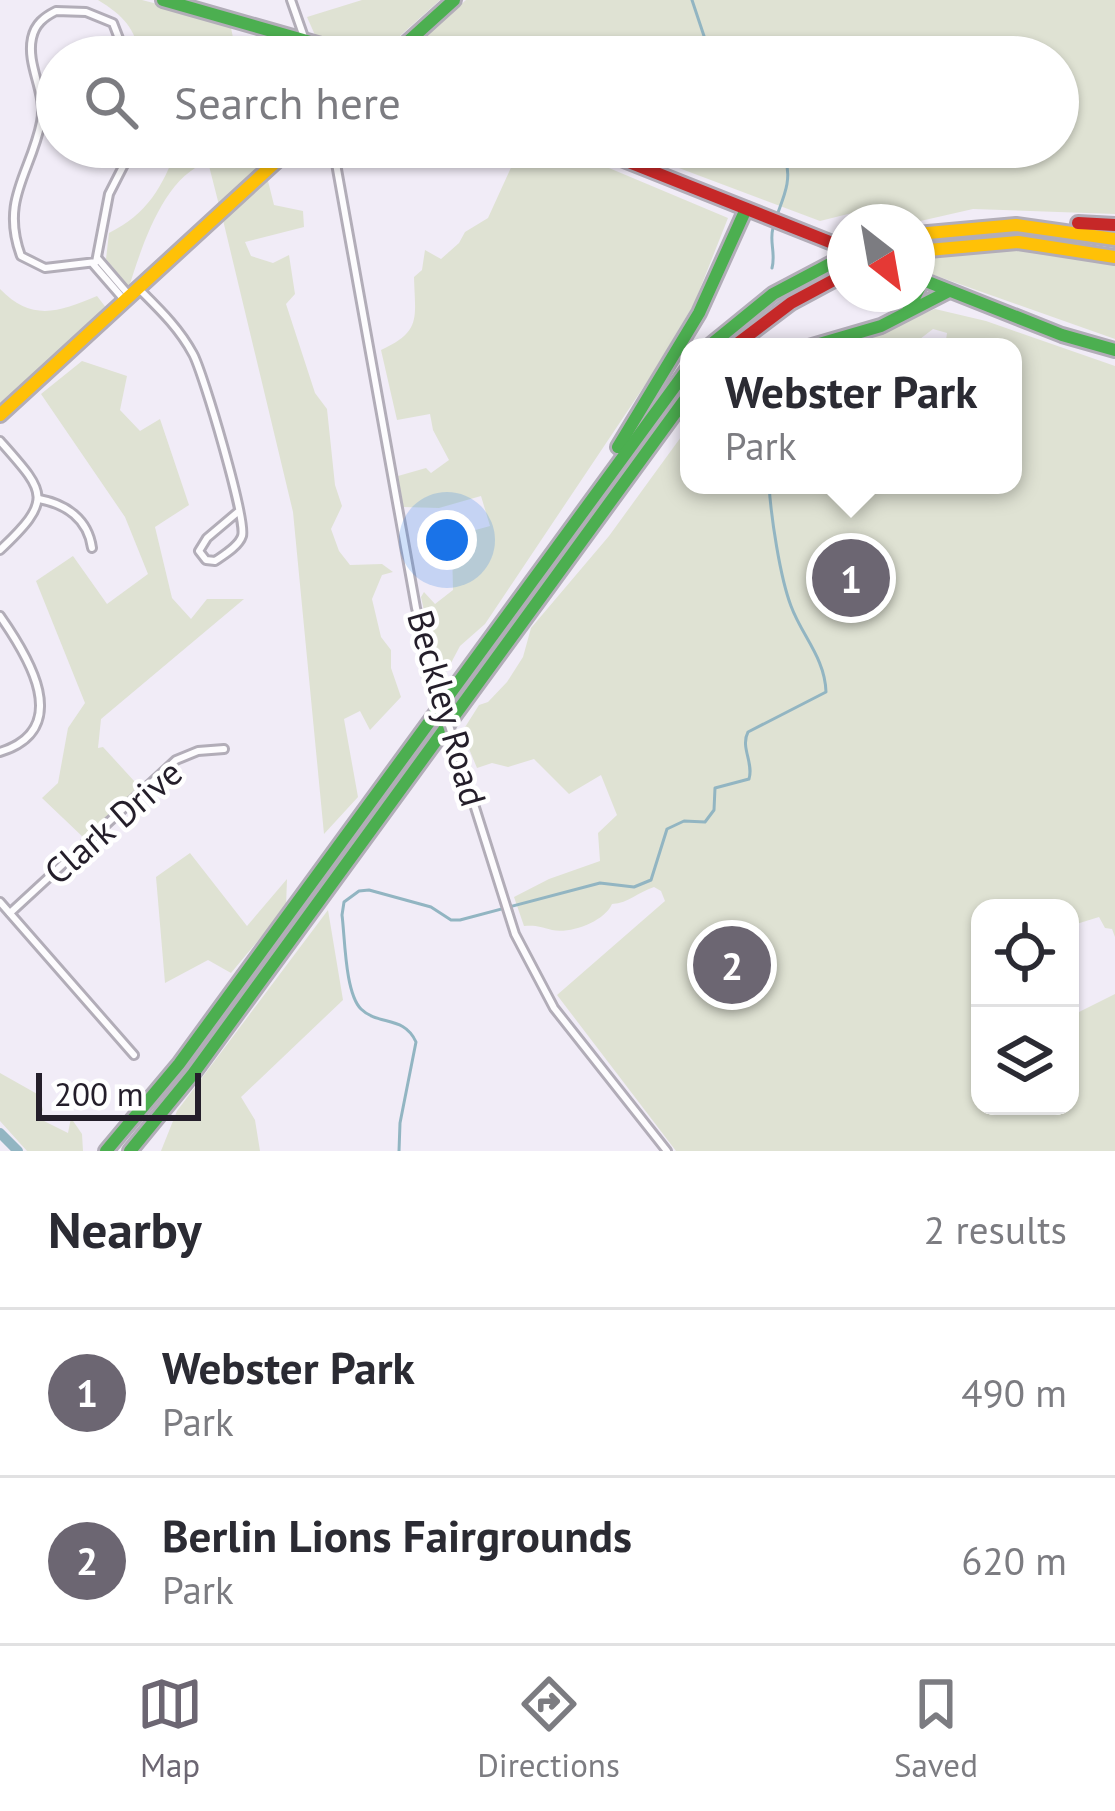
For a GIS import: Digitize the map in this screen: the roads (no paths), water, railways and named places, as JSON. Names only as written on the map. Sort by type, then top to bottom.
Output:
[{"type":"main road","points":[[163,0],[294,36]]},
{"type":"main road","points":[[414,36],[454,0]]},
{"type":"main road","points":[[0,415],[269,168]]},
{"type":"main road","points":[[644,168],[776,221],[827,247]]},
{"type":"main road","points":[[685,338],[746,209]]},
{"type":"main road","points":[[935,231],[1046,221],[1115,225]]},
{"type":"main road","points":[[1022,224],[1115,239]]},
{"type":"main road","points":[[935,248],[1018,242],[1115,256]]},
{"type":"main road","points":[[719,338],[766,298],[827,263]]},
{"type":"main road","points":[[745,338],[790,303],[827,283]]},
{"type":"main road","points":[[935,285],[1062,335],[1115,350]]},
{"type":"main road","points":[[840,338],[874,328],[949,291]]},
{"type":"main road","points":[[582,511],[587,495],[680,346]]},
{"type":"main road","points":[[106,1151],[175,1070],[680,380]]},
{"type":"main road","points":[[130,1151],[193,1074],[680,406]]},
{"type":"main road","points":[[656,439],[680,416]]},
{"type":"street","points":[[291,0],[304,36]]},
{"type":"street","points":[[36,72],[31,44],[34,31],[56,11],[103,16],[119,36]]},
{"type":"street","points":[[36,136],[12,196],[13,240],[21,256],[37,266],[95,261],[180,331],[197,362],[239,511],[241,540],[215,561],[206,560],[199,550],[206,538],[239,511]]},
{"type":"street","points":[[95,261],[109,194],[122,168]]},
{"type":"street","name":"Beckley Road","points":[[337,168],[416,608],[508,911],[554,1008],[667,1151]]},
{"type":"street","points":[[0,442],[32,477],[39,499],[30,521],[0,550]]},
{"type":"street","points":[[39,499],[67,506],[90,535],[92,548]]},
{"type":"street","points":[[0,616],[30,665],[42,698],[38,721],[15,746],[0,752]]},
{"type":"street","name":"Clark Drive","points":[[10,913],[176,760],[198,751],[224,749]]},
{"type":"street","points":[[0,902],[134,1055]]},
{"type":"waterway","points":[[692,0],[704,36]]},
{"type":"waterway","points":[[772,268],[772,233],[787,185],[787,168]]},
{"type":"waterway","points":[[399,1151],[416,1042],[405,1028],[368,1014],[356,1001],[347,965],[344,902],[369,890],[460,920],[600,883],[634,887],[651,880],[667,829],[684,821],[705,822],[714,810],[715,788],[749,779],[748,732],[826,692],[822,668],[787,594],[770,494]]},
{"type":"waterway","points":[[0,1133],[18,1151]]},
{"type":"place","name":"Webster Park","points":[[851,578]]},
{"type":"place","name":"Berlin Lions Fairgrounds","points":[[732,965]]}]
